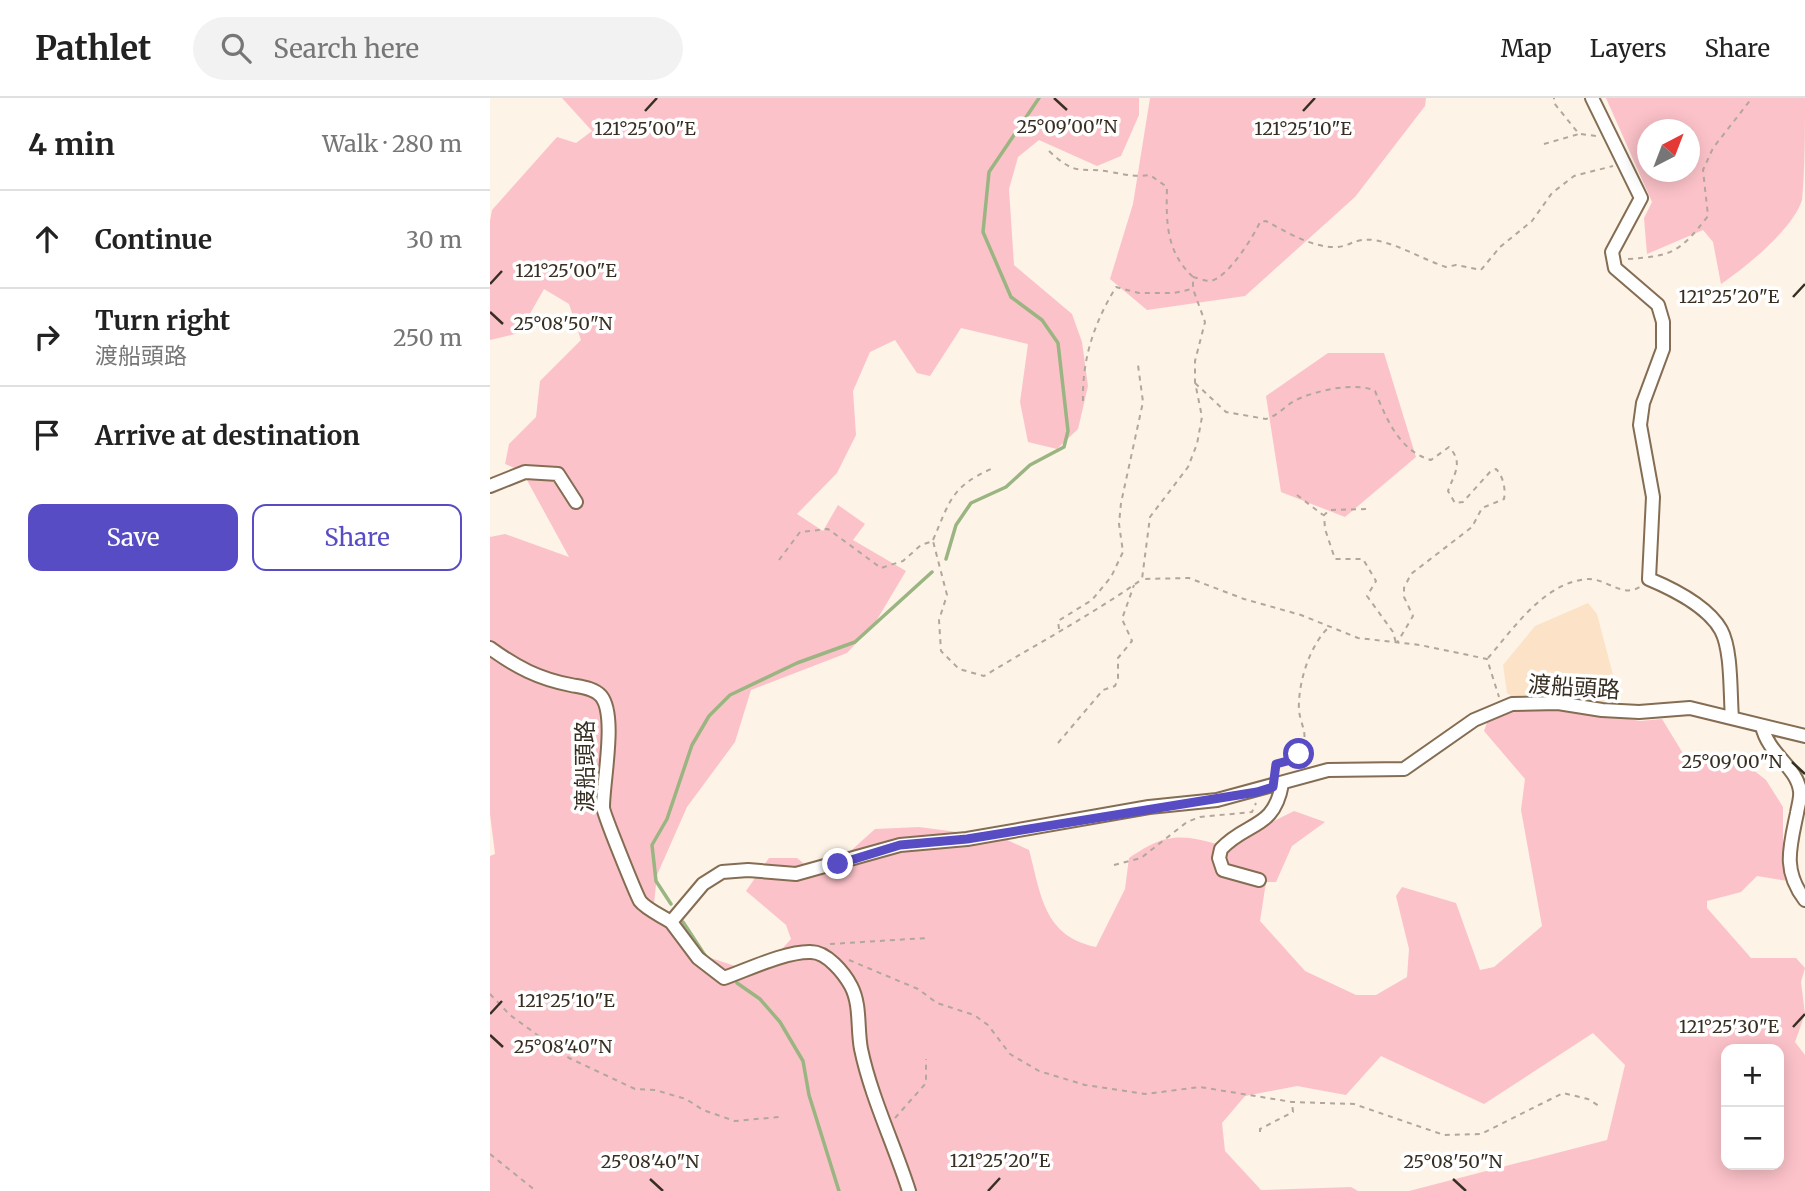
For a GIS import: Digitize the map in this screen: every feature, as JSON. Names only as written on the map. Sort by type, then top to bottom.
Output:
[{"type":"street","points":[[1592,98],[1641,198],[1612,252],[1615,268],[1658,305],[1663,322],[1663,349],[1643,403],[1640,425],[1653,497],[1649,579],[1667,586],[1707,615],[1722,631],[1728,663],[1732,718]]},
{"type":"street","points":[[490,486],[526,472],[558,474],[576,502]]},
{"type":"street","name":"渡船頭路","points":[[490,648],[517,668],[542,679],[599,693],[604,701],[607,751],[603,810],[607,826],[624,858],[641,902],[671,922],[703,884],[722,873],[748,870],[796,874],[900,845],[967,839],[1257,792],[1328,770],[1404,769],[1457,730],[1502,708],[1533,701],[1616,711],[1689,708],[1805,736]]},
{"type":"street","points":[[1762,726],[1774,754],[1797,778],[1799,786],[1800,793],[1787,858],[1790,877],[1805,900]]},
{"type":"street","points":[[1259,880],[1223,870],[1219,858],[1221,849],[1271,814],[1278,803],[1277,785]]},
{"type":"street","points":[[671,922],[698,958],[724,978],[775,960],[811,952],[823,956],[839,969],[852,987],[860,1019],[861,1047],[909,1191]]},
{"type":"path","points":[[1544,144],[1580,134],[1554,103],[1554,98]]},
{"type":"path","points":[[1613,261],[1657,257],[1685,246],[1707,216],[1703,170],[1713,148],[1752,98]]},
{"type":"path","points":[[1049,151],[1066,167],[1083,172],[1111,172],[1129,177],[1150,175],[1158,178],[1167,187],[1166,212],[1171,249],[1180,265],[1193,277],[1210,281],[1220,276],[1253,239],[1260,222],[1266,221],[1301,239],[1325,246],[1340,247],[1357,239],[1378,241],[1446,267],[1457,265],[1481,270],[1500,247],[1532,221],[1552,193],[1574,176],[1625,163]]},
{"type":"path","points":[[1142,579],[1150,517],[1188,467],[1197,444],[1202,416],[1195,383],[1195,361],[1205,322],[1193,289],[1193,277]]},
{"type":"path","points":[[1083,401],[1084,361],[1100,312],[1116,287],[1139,293],[1174,293],[1193,289]]},
{"type":"path","points":[[1059,630],[1058,621],[1092,600],[1111,577],[1123,552],[1119,524],[1121,503],[1143,402],[1138,365]]},
{"type":"path","points":[[1195,383],[1226,412],[1266,419],[1296,400],[1352,384],[1368,387],[1374,391],[1393,434],[1424,458],[1431,460],[1449,447],[1456,456],[1458,471],[1448,491],[1455,503],[1462,502],[1490,472],[1496,469],[1500,473],[1504,499],[1482,508],[1472,527],[1411,574],[1404,588],[1404,597],[1413,616],[1396,644]]},
{"type":"path","points":[[991,469],[962,484],[951,498],[933,541],[947,595],[940,620],[941,651],[959,669],[984,676],[1059,630],[1089,616],[1142,579],[1189,578],[1358,638],[1420,645],[1487,659]]},
{"type":"path","points":[[1297,495],[1324,515],[1325,529],[1335,559],[1363,559],[1372,570],[1376,582],[1367,596],[1393,632],[1396,644]]},
{"type":"path","points":[[1324,515],[1330,510],[1366,509]]},
{"type":"path","points":[[779,560],[800,532],[813,529],[828,529],[881,568],[903,561],[921,545],[933,541]]},
{"type":"path","points":[[1487,659],[1536,604],[1565,585],[1591,579],[1625,591],[1636,590],[1649,579]]},
{"type":"path","points":[[1058,743],[1102,690],[1115,686],[1118,679],[1118,659],[1132,642],[1122,619],[1135,584]]},
{"type":"path","points":[[1277,785],[1276,764],[1295,759],[1305,744],[1306,728],[1298,704],[1314,641],[1330,627]]},
{"type":"path","points":[[1487,659],[1502,708]]},
{"type":"path","points":[[1114,865],[1141,858],[1187,822],[1200,817],[1252,813],[1257,792]]},
{"type":"path","points":[[835,951],[826,945],[844,941],[927,939]]},
{"type":"path","points":[[844,957],[918,989],[937,1003],[974,1015],[988,1024],[1010,1054],[1039,1071],[1085,1085],[1145,1094],[1200,1087],[1292,1102],[1354,1104],[1444,1135],[1481,1134],[1563,1093],[1588,1099],[1599,1106]]},
{"type":"path","points":[[490,994],[510,1015],[569,1058],[635,1089],[655,1090],[685,1099],[703,1110],[735,1121],[779,1117]]},
{"type":"path","points":[[887,1131],[926,1083],[926,1059]]},
{"type":"path","points":[[1260,1132],[1260,1129],[1293,1112],[1292,1102]]},
{"type":"path","points":[[490,1154],[536,1191]]},
{"type":"shaded area","points":[[562,98],[1139,98],[1139,115],[1121,156],[1097,166],[1039,140],[1018,157],[1009,189],[1014,265],[1072,314],[1082,342],[1088,386],[1078,429],[1057,449],[1028,442],[1020,402],[1028,344],[961,328],[930,376],[917,373],[895,340],[870,352],[853,391],[856,435],[837,473],[797,514],[823,531],[838,505],[865,524],[853,540],[906,571],[875,623],[847,653],[751,690],[735,742],[687,807],[657,875],[654,904],[705,956],[747,970],[773,959],[791,939],[786,925],[746,891],[769,858],[797,858],[809,868],[835,865],[875,829],[919,827],[1003,838],[1029,850],[1041,897],[1055,923],[1078,941],[1096,947],[1125,889],[1129,858],[1154,843],[1175,838],[1196,839],[1224,846],[1294,811],[1325,822],[1292,846],[1276,882],[1266,882],[1260,921],[1305,971],[1356,995],[1376,995],[1407,977],[1409,949],[1396,896],[1402,887],[1456,903],[1480,970],[1494,967],[1542,926],[1521,810],[1525,779],[1484,731],[1489,717],[1545,703],[1640,721],[1662,719],[1687,760],[1742,761],[1766,780],[1783,807],[1783,860],[1788,881],[1757,876],[1741,892],[1707,901],[1707,908],[1751,958],[1796,958],[1805,968],[1801,982],[1805,1014],[1795,1042],[1805,1055],[1805,1191],[1409,1191],[1607,1140],[1625,1065],[1593,1033],[1484,1104],[1381,1056],[1346,1095],[1297,1086],[1245,1096],[1222,1123],[1225,1151],[1261,1190],[1351,1187],[1358,1191],[490,1191],[490,856],[495,854],[490,814],[490,537],[505,534],[569,557],[522,471],[505,464],[509,444],[536,417],[540,381],[581,340],[569,304],[544,289],[519,333],[490,340],[490,221],[492,210],[557,137],[576,143],[592,131]]},
{"type":"shaded area","points":[[1150,98],[1426,98],[1425,106],[1355,197],[1245,296],[1147,310],[1110,279],[1133,204]]},
{"type":"shaded area","points":[[1606,98],[1805,98],[1802,200],[1779,235],[1743,268],[1721,284],[1713,242],[1703,230],[1647,254],[1644,218],[1652,202],[1643,182],[1700,182],[1700,119],[1637,119],[1637,168]]},
{"type":"shaded area","points":[[1328,353],[1384,353],[1416,457],[1345,517],[1281,492],[1266,396]]},
{"type":"shaded area","points":[[1588,603],[1597,614],[1617,690],[1615,697],[1598,704],[1551,697],[1513,697],[1507,693],[1503,665],[1535,626]]},
{"type":"waterway","points":[[946,559],[956,525],[971,503],[1006,487],[1030,465],[1064,447],[1068,431],[1058,343],[1042,320],[1011,297],[983,232],[989,172],[1039,98]]},
{"type":"waterway","points":[[671,904],[656,881],[652,845],[667,819],[692,745],[709,716],[730,695],[797,663],[855,642],[932,572]]},
{"type":"waterway","points":[[683,922],[708,960]]},
{"type":"waterway","points":[[737,983],[760,999],[780,1022],[803,1061],[809,1095],[839,1191]]},
{"type":"route","points":[[838,864],[900,845],[967,839],[1149,807],[1217,800],[1257,792],[1273,787],[1276,764],[1295,759],[1299,754]]}]
